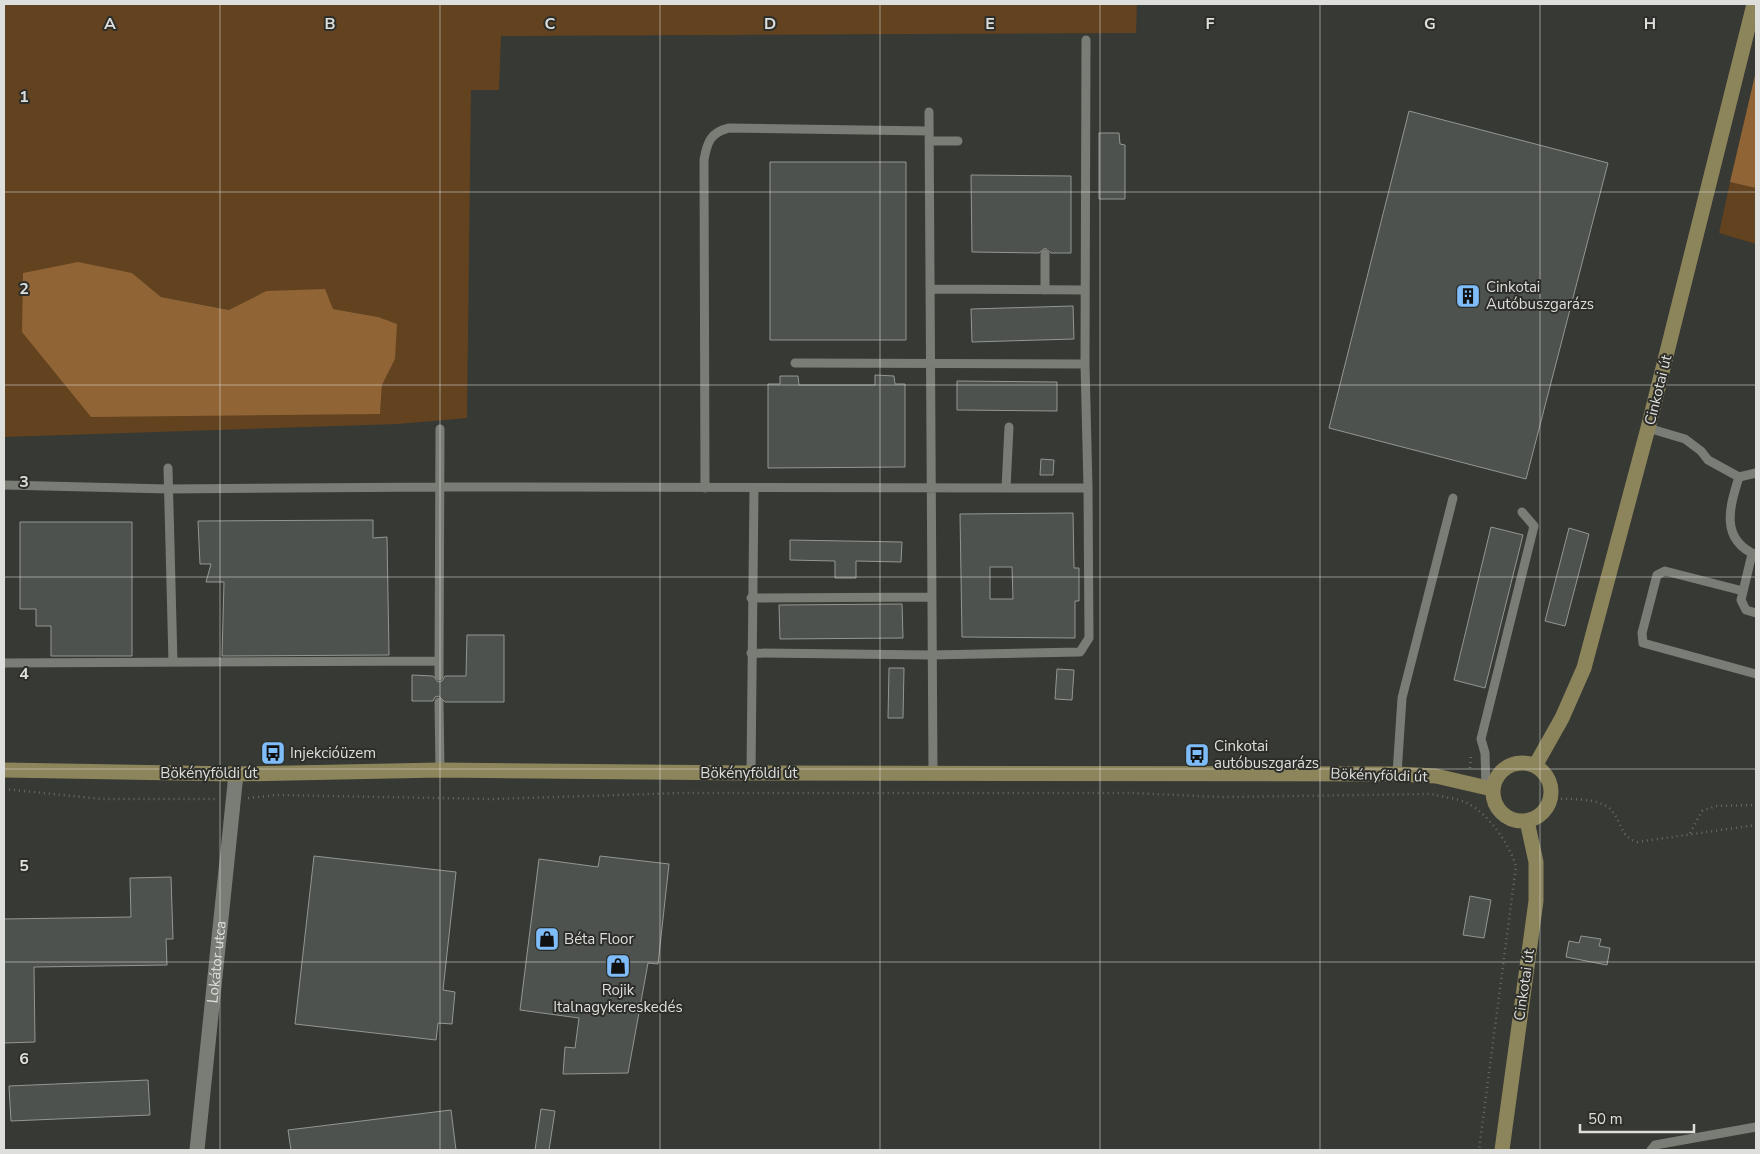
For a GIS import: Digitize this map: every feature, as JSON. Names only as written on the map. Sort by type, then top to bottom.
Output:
[{"type":"street","name":"Cinkotai út","points":[[1535,766],[1562,718],[1584,668],[1648,428],[1754,4]]},
{"type":"street","points":[[1522,763],[1535,766],[1548,780],[1551,798],[1542,813],[1527,821],[1513,821],[1501,814],[1489,788],[1497,776],[1508,766],[1522,763]]},
{"type":"street","name":"Bökényföldi út","points":[[4,770],[236,774],[440,770],[751,773],[1397,774],[1436,776],[1489,788]]},
{"type":"street","name":"Lokátor utca","points":[[197,1150],[236,774]]},
{"type":"street","name":"Cinkotai út","points":[[1502,1150],[1536,902],[1536,862],[1527,821]]},
{"type":"lane","points":[[751,653],[931,656],[1076,654],[1084,649],[1089,638],[1085,364],[1086,40]]},
{"type":"lane","points":[[929,112],[933,773]]},
{"type":"lane","points":[[705,488],[704,160],[710,137],[718,130],[729,128],[929,131]]},
{"type":"lane","points":[[929,141],[958,141]]},
{"type":"lane","points":[[1045,254],[1045,290]]},
{"type":"lane","points":[[930,289],[1085,290]]},
{"type":"lane","points":[[795,363],[1085,364]]},
{"type":"lane","points":[[1006,488],[1009,427]]},
{"type":"lane","points":[[1648,428],[1685,439],[1701,451],[1708,460],[1739,477],[1756,473]]},
{"type":"lane","points":[[439,676],[440,430]]},
{"type":"lane","points":[[168,468],[173,662]]},
{"type":"lane","points":[[1739,477],[1729,510],[1731,524],[1739,544],[1754,554],[1741,600],[1746,610],[1756,613]]},
{"type":"lane","points":[[4,485],[168,489],[440,486],[1088,488]]},
{"type":"lane","points":[[751,773],[751,598],[754,488]]},
{"type":"lane","points":[[1397,774],[1402,698],[1453,498]]},
{"type":"lane","points":[[1489,788],[1482,740],[1534,526],[1522,512]]},
{"type":"lane","points":[[1743,591],[1665,571],[1657,575],[1642,633],[1643,643],[1756,674]]},
{"type":"lane","points":[[751,598],[931,597]]},
{"type":"lane","points":[[4,663],[439,660]]},
{"type":"lane","points":[[439,702],[440,770]]},
{"type":"lane","points":[[1651,1150],[1655,1145],[1756,1127]]},
{"type":"path","points":[[4,789],[102,799],[233,799],[276,795],[492,798],[681,793],[1141,794],[1222,797],[1432,794],[1465,801],[1474,807],[1501,835],[1511,849],[1516,866],[1479,1150]]},
{"type":"path","points":[[1551,798],[1592,800],[1606,806],[1614,813],[1623,834],[1636,842],[1756,825]]},
{"type":"path","points":[[1690,833],[1702,811],[1716,806],[1756,805]]},
{"type":"shaded area","points":[[4,4],[1137,4],[1136,33],[501,36],[499,90],[471,90],[467,418],[398,424],[4,437]],"holes":[[[23,273],[132,273],[161,297],[230,310],[266,291],[333,309],[378,317],[395,359],[382,385],[380,414]]]},
{"type":"shaded area","points":[[1756,71],[1756,188],[1730,182]]},
{"type":"shaded area","points":[[1756,96],[1756,244],[1719,233],[1730,182],[1734,183]]},
{"type":"shaded area","points":[[78,262],[132,273],[161,297],[229,310],[266,291],[325,289],[333,309],[378,317],[397,324],[395,359],[382,385],[380,414],[91,417],[22,332],[23,273]]},
{"type":"building","name":"Cinkotai Autóbuszgarázs","points":[[1409,111],[1608,163],[1526,479],[1329,428]]},
{"type":"building","points":[[1099,133],[1119,133],[1120,144],[1125,145],[1125,199],[1099,199]]},
{"type":"building","points":[[770,162],[906,162],[906,340],[770,340]]},
{"type":"building","points":[[971,175],[1071,176],[1071,253],[1051,253],[1045,248],[1039,253],[972,252]]},
{"type":"building","points":[[1073,306],[1074,339],[972,342],[971,309]]},
{"type":"building","points":[[875,375],[894,376],[895,384],[905,384],[905,467],[768,468],[768,384],[780,384],[780,376],[798,376],[799,385],[875,385]]},
{"type":"building","points":[[957,381],[1057,382],[1057,411],[957,410]]},
{"type":"building","points":[[1041,459],[1054,460],[1053,475],[1040,475]]},
{"type":"building","points":[[1073,513],[1074,568],[1079,568],[1079,601],[1075,601],[1075,638],[962,637],[960,514]],"holes":[[[990,567],[1012,567],[1013,599],[990,599]]]},
{"type":"building","points":[[373,520],[373,538],[387,537],[389,655],[222,656],[224,582],[206,582],[211,564],[200,564],[198,521]]},
{"type":"building","points":[[20,522],[132,522],[132,656],[51,656],[51,626],[36,626],[36,609],[20,609]]},
{"type":"building","points":[[1491,527],[1523,535],[1485,688],[1454,680]]},
{"type":"building","points":[[1569,528],[1589,534],[1565,626],[1545,621]]},
{"type":"building","points":[[790,540],[902,542],[901,562],[856,561],[856,578],[835,578],[835,561],[790,560]]},
{"type":"building","points":[[902,604],[903,638],[780,639],[779,605]]},
{"type":"building","points":[[467,635],[504,635],[504,702],[445,702],[439,696],[435,697],[433,701],[412,701],[412,675],[433,676],[438,682],[442,681],[445,676],[466,676]]},
{"type":"building","points":[[889,668],[904,668],[903,718],[888,718]]},
{"type":"building","points":[[1057,669],[1074,670],[1072,700],[1055,699]]},
{"type":"building","points":[[314,856],[456,872],[443,990],[455,992],[452,1024],[438,1023],[436,1040],[295,1024]]},
{"type":"building","points":[[600,856],[669,864],[658,964],[648,963],[628,1073],[563,1074],[565,1047],[575,1048],[579,1018],[520,1010],[539,859],[598,867]]},
{"type":"building","points":[[171,877],[173,939],[166,939],[167,965],[34,967],[35,1042],[4,1043],[4,919],[131,917],[130,878]]},
{"type":"building","points":[[1470,896],[1491,900],[1484,938],[1463,935]]},
{"type":"building","points":[[1581,936],[1601,939],[1599,946],[1610,948],[1607,965],[1566,957],[1569,941],[1579,943]]},
{"type":"building","points":[[148,1080],[150,1115],[11,1121],[9,1086]]},
{"type":"building","points":[[541,1109],[555,1111],[549,1150],[535,1150]]},
{"type":"building","points":[[451,1110],[456,1150],[291,1150],[288,1130]]},
{"type":"place","name":"Cinkotai Autóbuszgarázs","points":[[1468,296]]},
{"type":"place","name":"Injekcióüzem","points":[[273,753]]},
{"type":"place","name":"Cinkotai autóbuszgarázs","points":[[1197,755]]},
{"type":"place","name":"Béta Floor","points":[[547,939]]},
{"type":"place","name":"Rojik Italnagykereskedés","points":[[618,966]]}]
